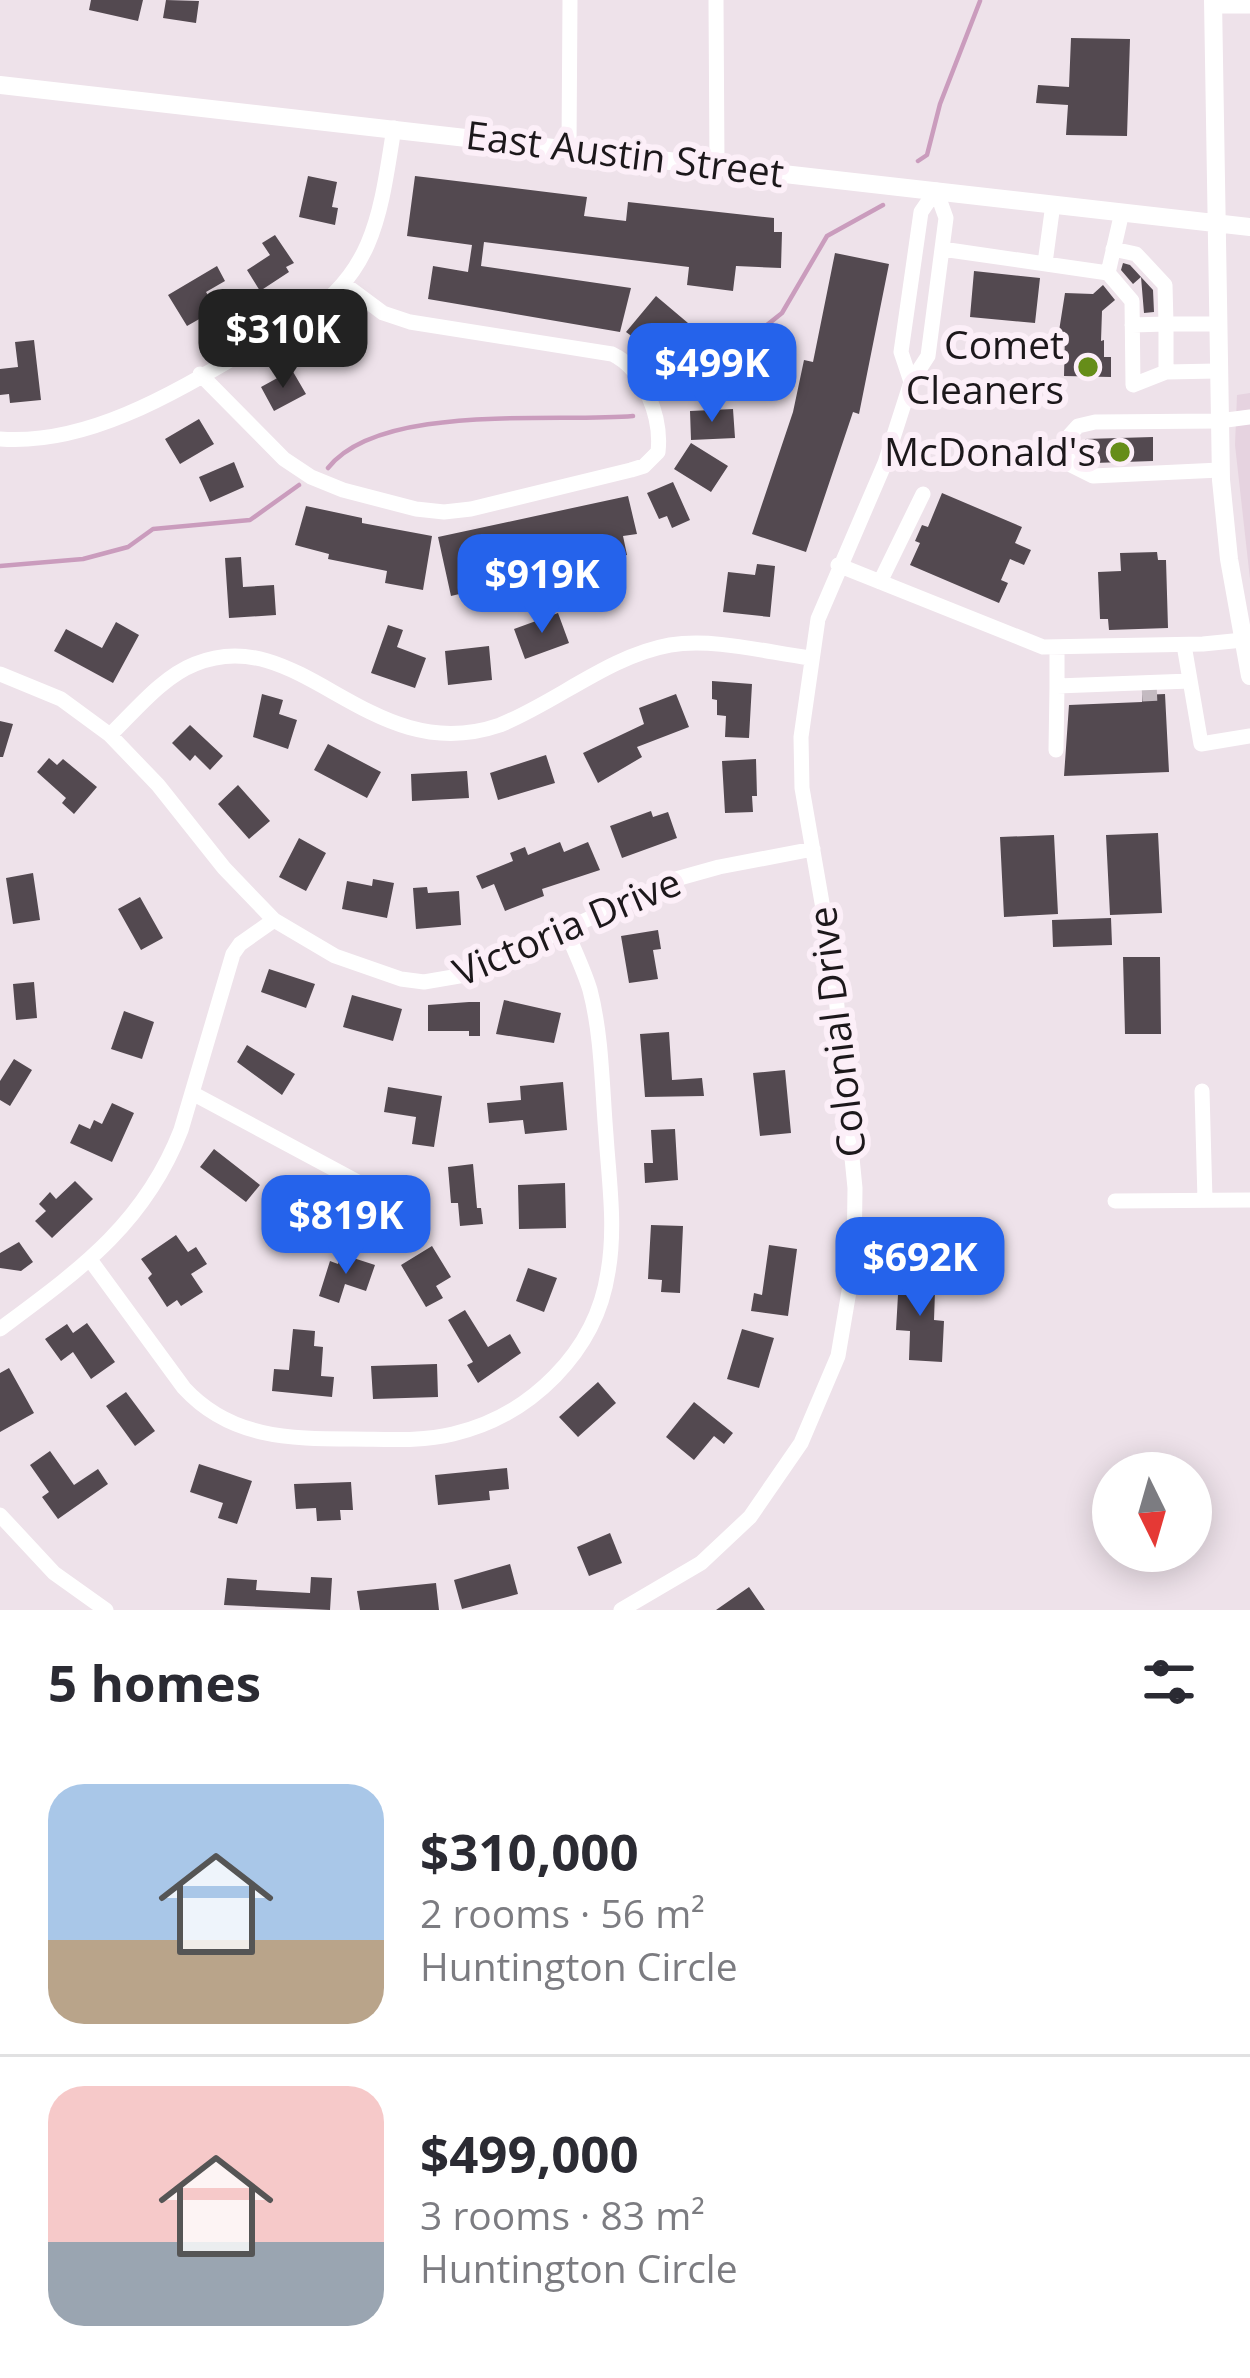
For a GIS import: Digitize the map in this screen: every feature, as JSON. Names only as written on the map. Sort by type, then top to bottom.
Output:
[{"type":"main road","points":[[1213,3],[1220,470],[1242,588],[1243,640],[1250,676]]},
{"type":"main road","name":"East Austin Street","points":[[0,85],[1250,227]]},
{"type":"street","points":[[569,147],[570,0]]},
{"type":"street","points":[[716,0],[717,164]]},
{"type":"street","points":[[1213,3],[1250,6]]},
{"type":"street","points":[[0,439],[45,439],[87,430],[132,412],[313,312],[344,284],[364,256],[376,226],[394,128]]},
{"type":"street","name":"Colonial Drive","points":[[621,1610],[701,1563],[750,1517],[801,1444],[838,1356],[854,1262],[856,1210],[835,982],[801,765],[818,619],[885,463],[911,382],[928,356],[946,218],[936,190]]},
{"type":"street","name":"Colonial Drive","points":[[911,382],[901,352],[921,212],[936,190]]},
{"type":"street","points":[[1045,263],[1053,204]]},
{"type":"street","points":[[1108,273],[1122,212]]},
{"type":"street","points":[[942,249],[1108,273],[1132,301],[1133,386],[1166,372],[1217,371]]},
{"type":"street","points":[[1113,249],[1136,254],[1165,285],[1166,372]]},
{"type":"street","points":[[200,374],[297,469],[343,490],[416,508],[471,509],[631,470],[644,466],[658,452],[659,435],[645,389],[623,359],[396,318],[344,284]]},
{"type":"street","points":[[1132,325],[1217,324]]},
{"type":"street","points":[[1220,470],[1093,476],[1071,465],[1069,436],[1078,426],[1095,422],[1219,422],[1250,417]]},
{"type":"street","points":[[880,582],[923,494]]},
{"type":"street","points":[[838,565],[1043,646],[1243,640]]},
{"type":"street","points":[[110,735],[180,672],[227,656],[274,662],[374,716],[438,734],[481,731],[500,724],[635,656],[668,646],[698,644],[810,658]]},
{"type":"street","points":[[1184,645],[1186,681],[1201,744],[1250,736]]},
{"type":"street","points":[[1055,749],[1057,648]]},
{"type":"street","name":"Victoria Drive","points":[[0,674],[61,699],[110,735],[274,920],[335,956],[401,979],[424,982],[465,976],[676,879],[813,849]]},
{"type":"street","points":[[1058,686],[1136,688],[1186,681]]},
{"type":"street","points":[[1165,693],[1186,681]]},
{"type":"street","points":[[0,1329],[91,1261],[126,1224],[158,1179],[181,1130],[233,954],[274,920]]},
{"type":"street","points":[[91,1261],[184,1388],[197,1403],[232,1425],[310,1439],[423,1438],[472,1429],[509,1413],[552,1381],[582,1344],[603,1297],[610,1256],[598,1036],[588,982],[566,931]]},
{"type":"street","points":[[1202,1090],[1205,1200]]},
{"type":"street","points":[[192,1093],[384,1196]]},
{"type":"street","points":[[1114,1201],[1250,1200]]},
{"type":"street","points":[[0,1515],[54,1573],[106,1610]]},
{"type":"shaded area","points":[[1250,393],[1250,579],[1235,445],[1237,395]]},
{"type":"building","points":[[91,0],[143,0],[138,21],[89,10]]},
{"type":"building","points":[[166,0],[199,1],[196,23],[163,18]]},
{"type":"building","points":[[1071,38],[1130,39],[1127,136],[1066,135],[1068,105],[1036,103],[1038,85],[1069,87]]},
{"type":"building","points":[[308,176],[337,182],[332,207],[338,208],[335,225],[299,217]]},
{"type":"building","points":[[415,176],[587,197],[584,216],[626,221],[628,202],[774,218],[774,232],[782,232],[781,268],[736,266],[733,291],[687,285],[689,267],[484,242],[481,266],[631,288],[620,332],[428,299],[433,266],[468,272],[472,245],[407,236]]},
{"type":"building","points":[[275,235],[294,263],[286,267],[289,272],[260,291],[247,270],[270,255],[262,243]]},
{"type":"building","points":[[835,253],[889,264],[859,414],[853,412],[806,552],[752,534],[793,412],[804,360],[813,362]]},
{"type":"building","points":[[1123,263],[1130,265],[1153,290],[1154,312],[1144,313],[1141,277],[1133,284],[1121,270]]},
{"type":"building","points":[[217,266],[225,281],[206,292],[217,309],[187,326],[168,295]]},
{"type":"building","points":[[974,271],[1040,278],[1035,323],[970,317]]},
{"type":"building","points":[[1103,285],[1115,300],[1102,311],[1101,341],[1104,357],[1111,357],[1111,377],[1064,376],[1065,332],[1059,331],[1065,293],[1093,294]]},
{"type":"building","points":[[656,296],[701,334],[672,366],[626,332]]},
{"type":"building","points":[[34,340],[41,400],[10,403],[9,394],[0,395],[0,369],[18,367],[15,342]]},
{"type":"building","points":[[292,370],[306,394],[274,411],[261,387]]},
{"type":"building","points":[[733,409],[735,438],[691,440],[690,411]]},
{"type":"building","points":[[199,419],[214,444],[180,464],[165,439]]},
{"type":"building","points":[[1153,437],[1153,461],[1094,463],[1086,459],[1085,439]]},
{"type":"building","points":[[691,443],[728,466],[711,492],[674,469]]},
{"type":"building","points":[[234,462],[244,487],[210,502],[199,477]]},
{"type":"building","points":[[673,482],[690,520],[672,528],[667,516],[659,519],[647,493]]},
{"type":"building","points":[[942,493],[1022,527],[1015,543],[1031,550],[1024,565],[1010,559],[1001,580],[1008,583],[999,603],[910,565],[922,525],[928,527]]},
{"type":"building","points":[[628,496],[637,534],[623,536],[627,555],[511,580],[508,566],[472,573],[476,590],[451,596],[438,537]]},
{"type":"building","points":[[306,506],[432,536],[423,590],[385,583],[387,571],[328,559],[329,554],[295,545]]},
{"type":"building","points":[[1157,552],[1158,560],[1166,560],[1168,628],[1109,630],[1108,619],[1100,619],[1098,572],[1121,571],[1120,553]]},
{"type":"building","points":[[241,557],[243,587],[274,585],[276,615],[229,618],[225,558]]},
{"type":"building","points":[[757,564],[775,566],[770,617],[723,612],[728,572],[755,575]]},
{"type":"building","points":[[558,613],[569,643],[525,659],[514,629]]},
{"type":"building","points":[[116,622],[139,635],[113,683],[54,651],[66,629],[102,648]]},
{"type":"building","points":[[388,625],[403,630],[397,647],[426,658],[415,688],[371,673]]},
{"type":"building","points":[[489,646],[492,680],[448,685],[445,651]]},
{"type":"building","points":[[712,681],[752,684],[749,738],[725,737],[726,716],[717,715]]},
{"type":"building","points":[[262,694],[283,700],[279,714],[297,720],[288,749],[253,737]]},
{"type":"building","points":[[676,694],[689,727],[637,747],[642,757],[598,783],[583,753],[644,724],[639,708]]},
{"type":"building","points":[[1165,694],[1169,772],[1064,776],[1069,705],[1142,702],[1142,695]]},
{"type":"building","points":[[0,721],[13,724],[3,757],[0,757]]},
{"type":"building","points":[[190,725],[223,756],[210,770],[195,755],[190,761],[172,743]]},
{"type":"building","points":[[328,744],[381,772],[367,798],[314,770]]},
{"type":"building","points":[[546,755],[555,783],[498,800],[490,773]]},
{"type":"building","points":[[49,758],[57,765],[63,759],[97,787],[74,814],[62,803],[66,798],[37,772]]},
{"type":"building","points":[[756,759],[753,812],[725,813],[722,761]]},
{"type":"building","points":[[467,771],[469,798],[412,801],[411,774]]},
{"type":"building","points":[[238,785],[270,821],[249,839],[218,804]]},
{"type":"building","points":[[651,811],[653,817],[668,812],[677,838],[622,858],[610,826]]},
{"type":"building","points":[[1158,833],[1162,913],[1110,915],[1106,835]]},
{"type":"building","points":[[1054,835],[1058,914],[1004,917],[1000,837]]},
{"type":"building","points":[[299,838],[326,853],[306,891],[279,877]]},
{"type":"building","points":[[560,842],[564,852],[588,842],[600,870],[542,889],[544,896],[505,911],[494,884],[482,889],[476,876],[513,861],[510,853],[525,847],[528,855]]},
{"type":"building","points":[[33,873],[40,920],[13,924],[6,878]]},
{"type":"building","points":[[373,879],[394,883],[387,918],[342,909],[347,881],[372,886]]},
{"type":"building","points":[[427,887],[428,893],[459,891],[461,925],[416,929],[413,888]]},
{"type":"building","points":[[140,897],[163,938],[141,950],[118,909]]},
{"type":"building","points":[[1111,918],[1112,945],[1053,947],[1052,920]]},
{"type":"building","points":[[658,930],[661,949],[653,950],[658,979],[629,983],[621,936]]},
{"type":"building","points":[[1123,957],[1160,957],[1161,1034],[1125,1034]]},
{"type":"building","points":[[269,969],[315,984],[306,1008],[261,992]]},
{"type":"building","points":[[34,982],[37,1018],[16,1020],[13,984]]},
{"type":"building","points":[[352,995],[402,1009],[393,1041],[343,1027]]},
{"type":"building","points":[[504,1000],[561,1013],[554,1043],[496,1034]]},
{"type":"building","points":[[480,1002],[480,1036],[469,1036],[469,1031],[428,1031],[428,1005]]},
{"type":"building","points":[[124,1011],[154,1022],[142,1059],[111,1049]]},
{"type":"building","points":[[669,1032],[672,1080],[702,1078],[704,1096],[645,1097],[640,1034]]},
{"type":"building","points":[[247,1045],[295,1074],[282,1095],[237,1062]]},
{"type":"building","points":[[14,1059],[32,1070],[10,1106],[0,1100],[0,1081]]},
{"type":"building","points":[[785,1070],[791,1133],[760,1136],[753,1073]]},
{"type":"building","points":[[563,1082],[567,1130],[525,1134],[523,1120],[489,1123],[487,1103],[521,1100],[520,1086]]},
{"type":"building","points":[[388,1087],[442,1096],[434,1147],[412,1144],[416,1117],[384,1112]]},
{"type":"building","points":[[112,1103],[134,1113],[112,1162],[70,1143],[79,1124],[90,1129],[94,1120],[102,1124]]},
{"type":"building","points":[[675,1129],[678,1180],[645,1183],[644,1163],[653,1163],[651,1130]]},
{"type":"building","points":[[214,1149],[260,1185],[246,1202],[200,1167]]},
{"type":"building","points":[[473,1164],[483,1224],[460,1226],[458,1203],[451,1203],[448,1167]]},
{"type":"building","points":[[75,1181],[93,1199],[52,1238],[35,1221],[46,1211],[39,1204],[50,1192],[56,1199]]},
{"type":"building","points":[[565,1183],[566,1228],[519,1229],[518,1185]]},
{"type":"building","points":[[283,1199],[325,1228],[311,1249],[268,1220]]},
{"type":"building","points":[[651,1225],[683,1226],[680,1293],[661,1292],[662,1280],[648,1279]]},
{"type":"building","points":[[176,1235],[188,1252],[196,1247],[207,1264],[191,1274],[203,1292],[181,1306],[177,1300],[167,1307],[141,1259]]},
{"type":"building","points":[[19,1242],[33,1262],[21,1271],[0,1268],[0,1253]]},
{"type":"building","points":[[769,1245],[797,1249],[788,1316],[751,1311],[754,1293],[762,1295]]},
{"type":"building","points":[[432,1246],[451,1277],[436,1286],[443,1298],[426,1307],[401,1265]]},
{"type":"building","points":[[341,1254],[375,1265],[366,1291],[345,1284],[339,1303],[319,1296],[330,1261],[338,1264]]},
{"type":"building","points":[[528,1268],[557,1278],[544,1312],[516,1301]]},
{"type":"building","points":[[899,1277],[931,1278],[934,1320],[944,1321],[942,1362],[909,1360],[910,1331],[896,1330]]},
{"type":"building","points":[[465,1310],[488,1347],[510,1334],[521,1353],[478,1383],[467,1365],[473,1362],[448,1320]]},
{"type":"building","points":[[87,1323],[115,1362],[91,1379],[73,1352],[61,1361],[45,1339],[67,1324],[73,1333]]},
{"type":"building","points":[[293,1329],[315,1331],[314,1346],[323,1347],[321,1376],[334,1377],[332,1397],[272,1391],[274,1369],[289,1370]]},
{"type":"building","points":[[742,1329],[774,1338],[759,1388],[727,1379]]},
{"type":"building","points":[[437,1364],[438,1397],[373,1399],[371,1366]]},
{"type":"building","points":[[9,1368],[34,1413],[0,1432],[0,1373]]},
{"type":"building","points":[[598,1382],[616,1403],[578,1437],[559,1417]]},
{"type":"building","points":[[126,1392],[155,1431],[135,1446],[106,1406]]},
{"type":"building","points":[[694,1402],[733,1433],[724,1444],[714,1436],[694,1460],[666,1437]]},
{"type":"building","points":[[50,1451],[74,1485],[98,1469],[108,1484],[58,1519],[42,1497],[49,1492],[30,1465]]},
{"type":"building","points":[[199,1464],[252,1481],[237,1524],[218,1518],[223,1503],[190,1492]]},
{"type":"building","points":[[507,1468],[509,1489],[489,1491],[490,1500],[438,1505],[435,1475]]},
{"type":"building","points":[[351,1482],[353,1510],[340,1510],[341,1520],[317,1521],[316,1508],[296,1509],[294,1484]]},
{"type":"building","points":[[610,1533],[622,1563],[589,1576],[577,1547]]},
{"type":"building","points":[[510,1564],[518,1594],[462,1609],[454,1580]]},
{"type":"building","points":[[311,1577],[332,1578],[330,1610],[224,1605],[227,1578],[257,1580],[256,1590],[310,1593]]},
{"type":"building","points":[[436,1583],[439,1610],[360,1610],[357,1591]]},
{"type":"building","points":[[749,1587],[765,1610],[716,1610]]},
{"type":"waterway","points":[[918,161],[927,155],[940,104],[980,1]]},
{"type":"waterway","points":[[677,397],[782,313],[827,236],[883,205]]},
{"type":"waterway","points":[[328,468],[353,447],[427,424],[633,416]]},
{"type":"waterway","points":[[0,566],[83,559],[128,547],[153,529],[250,520],[299,485]]},
{"type":"tunnel","points":[[1142,694],[1165,693]]},
{"type":"place","name":"Comet Cleaners","points":[[1088,367]]},
{"type":"place","name":"McDonald's","points":[[1120,452]]}]
